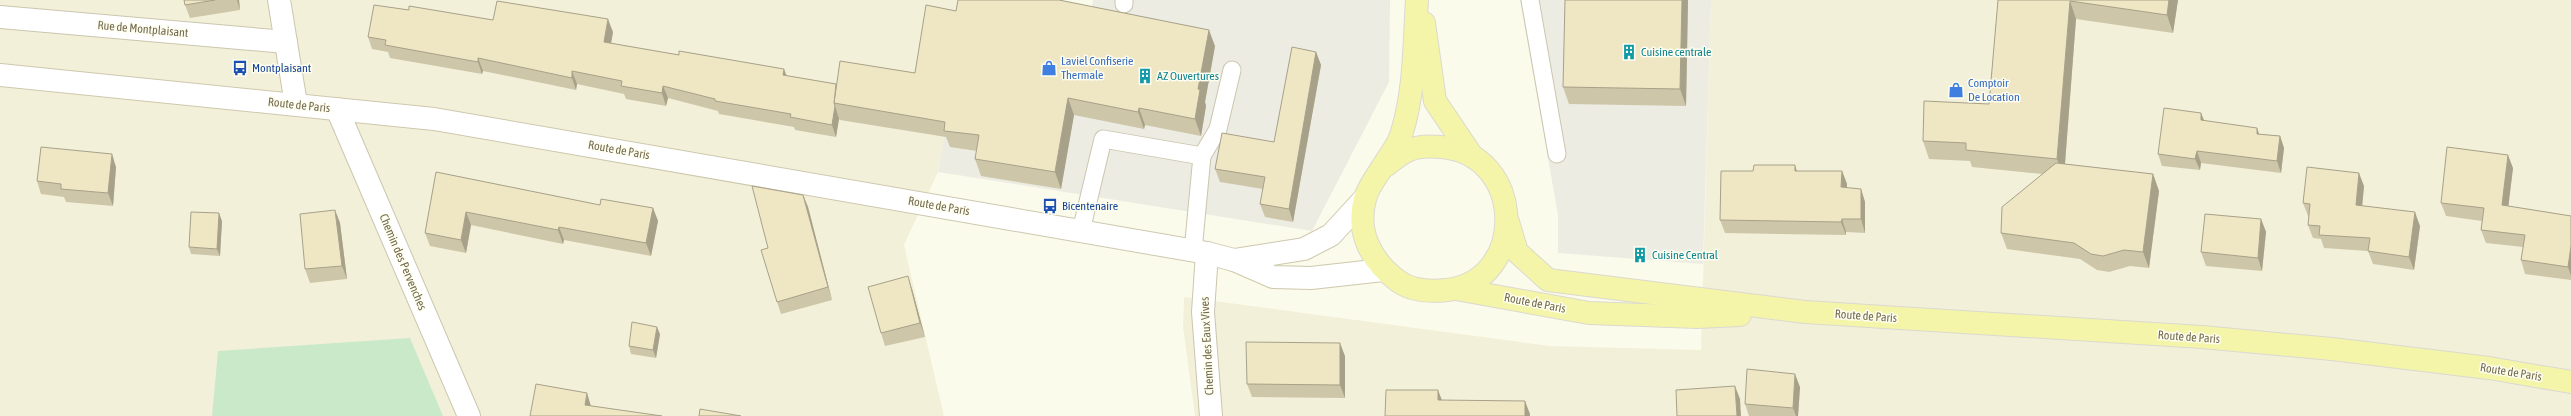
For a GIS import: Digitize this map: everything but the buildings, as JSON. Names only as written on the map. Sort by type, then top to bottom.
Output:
[{"type":"main road","points":[[279,0],[296,104]]},
{"type":"main road","points":[[1416,0],[1410,101],[1402,134],[1365,198],[1362,224],[1368,249],[1383,270],[1405,285],[1430,292],[1456,289],[1477,278],[1493,262],[1504,242],[1508,219]]},
{"type":"main road","points":[[1420,0],[1435,101],[1472,156]]},
{"type":"main road","name":"Rue de Montplaisant","points":[[0,17],[286,42]]},
{"type":"main road","name":"Route de Paris","points":[[0,75],[434,119],[1200,252],[1234,260],[1274,277],[1311,278],[1383,270]]},
{"type":"main road","name":"Chemin des Pervenches","points":[[337,109],[469,416]]},
{"type":"main road","points":[[1381,169],[1407,151],[1428,146],[1451,147],[1472,156]]},
{"type":"main road","name":"Route de Paris","points":[[1472,156],[1491,172],[1503,194],[1517,252],[1548,280],[1805,312],[2202,337],[2489,368],[2571,382]]},
{"type":"main road","name":"Route de Paris","points":[[1234,260],[1304,249],[1331,234],[1365,198]]},
{"type":"main road","name":"Chemin des Eaux Vives","points":[[1200,252],[1211,416]]},
{"type":"main road","name":"Route de Paris","points":[[1456,289],[1589,313],[1698,317],[1805,312]]},
{"type":"lane","points":[[1530,0],[1557,154]]},
{"type":"lane","points":[[1200,252],[1202,156],[1218,129],[1232,70]]},
{"type":"lane","points":[[1081,231],[1104,139],[1202,156]]},
{"type":"shaded area","points":[[0,0],[966,0],[938,172],[904,245],[944,416],[0,416]]},
{"type":"shaded area","points":[[966,0],[1090,16],[1093,0],[1390,0],[1389,82],[1312,231],[938,172]]},
{"type":"shaded area","points":[[1520,0],[1711,0],[1703,264],[1558,253],[1558,215]]},
{"type":"shaded area","points":[[1711,0],[2571,0],[2571,416],[1195,416],[1183,327],[1184,297],[1550,346],[1701,350]]},
{"type":"green space","points":[[410,338],[443,416],[212,416],[218,351]]},
{"type":"place","name":"Cuisine centrale","points":[[1629,52]]},
{"type":"place","name":"Montplaisant","points":[[240,68]]},
{"type":"place","name":"Laviel Confiserie Thermale","points":[[1049,68]]},
{"type":"place","name":"AZ Ouvertures","points":[[1145,76]]},
{"type":"place","name":"Comptoir De Location","points":[[1956,90]]},
{"type":"place","name":"Bicentenaire","points":[[1050,206]]},
{"type":"place","name":"Cuisine Central","points":[[1640,255]]}]
